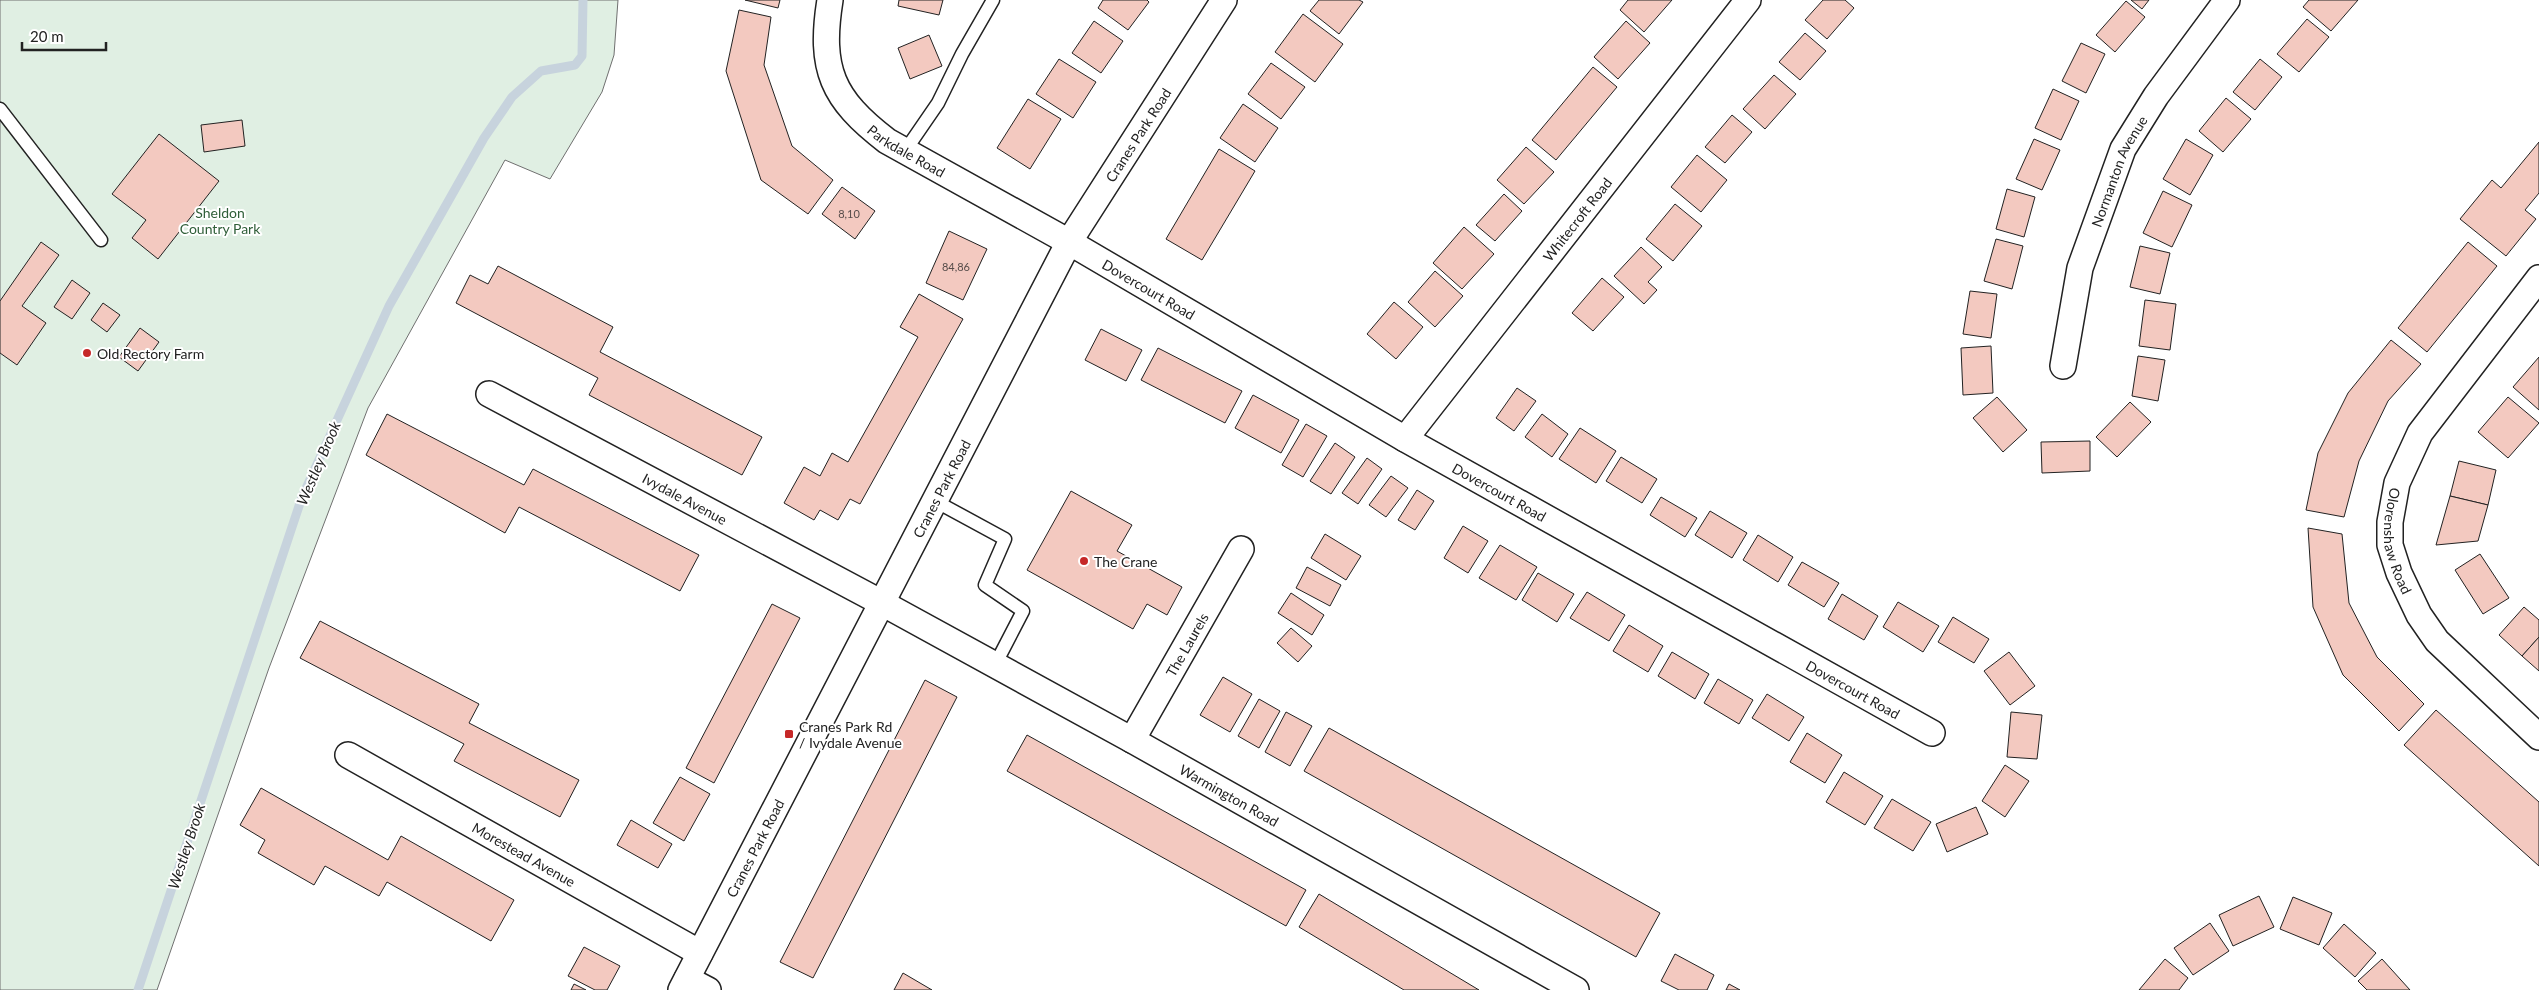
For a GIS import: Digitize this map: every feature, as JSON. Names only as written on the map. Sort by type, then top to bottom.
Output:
[{"type":"street","name":"Parkdale Road","points":[[830,0],[826,55],[833,81],[863,123],[887,141],[1070,242]]},
{"type":"street","name":"Cranes Park Road","points":[[692,986],[700,953],[1070,242],[1224,0]]},
{"type":"street","name":"Whitecroft Road","points":[[1404,439],[1748,0]]},
{"type":"street","name":"Normanton Avenue","points":[[2063,366],[2080,268],[2123,149],[2156,96],[2227,0]]},
{"type":"street","name":"Dovercourt Road","points":[[1070,242],[1404,439],[1932,733]]},
{"type":"street","name":"Olorenshaw Road","points":[[2539,278],[2420,433],[2397,484],[2390,522],[2390,545],[2398,573],[2419,615],[2437,641],[2539,737]]},
{"type":"street","name":"Ivydale Avenue","points":[[489,394],[882,603]]},
{"type":"street","name":"The Laurels","points":[[1132,740],[1242,549]]},
{"type":"street","name":"Warmington Road","points":[[882,603],[1132,740],[1576,990]]},
{"type":"street","name":"Morestead Avenue","points":[[348,754],[700,953]]},
{"type":"lane","points":[[905,151],[938,103],[962,54],[993,0]]},
{"type":"lane","points":[[0,108],[101,240]]},
{"type":"lane","points":[[935,501],[1005,539],[985,585],[1023,611],[995,665]]},
{"type":"green space","name":"Sheldon Country Park","points":[[0,0],[618,0],[614,55],[602,92],[550,179],[505,160],[368,408],[269,668],[157,990],[0,990]]},
{"type":"building","points":[[745,0],[780,0],[778,8]]},
{"type":"building","points":[[899,0],[943,0],[939,15],[898,6]]},
{"type":"building","points":[[1103,0],[1147,0],[1149,2],[1128,30],[1098,8]]},
{"type":"building","points":[[1319,0],[1359,0],[1363,2],[1339,34],[1310,11]]},
{"type":"building","points":[[1628,0],[1672,0],[1644,32],[1620,10]]},
{"type":"building","points":[[1823,0],[1845,0],[1854,8],[1827,39],[1805,20]]},
{"type":"building","points":[[2131,0],[2149,0],[2142,9]]},
{"type":"building","points":[[2309,0],[2358,0],[2331,31],[2303,7]]},
{"type":"building","points":[[2126,1],[2145,17],[2115,52],[2096,35]]},
{"type":"building","points":[[739,10],[771,17],[764,65],[792,146],[833,180],[808,214],[761,180],[726,71]]},
{"type":"building","points":[[1303,14],[1343,44],[1315,82],[1275,52]]},
{"type":"building","points":[[2307,19],[2329,37],[2299,72],[2277,54]]},
{"type":"building","points":[[1094,21],[1123,41],[1101,73],[1072,53]]},
{"type":"building","points":[[1626,21],[1650,43],[1618,79],[1594,57]]},
{"type":"building","points":[[1805,33],[1826,51],[1800,80],[1779,62]]},
{"type":"building","points":[[929,35],[942,66],[910,79],[898,48]]},
{"type":"building","points":[[2081,43],[2105,54],[2086,93],[2062,81]]},
{"type":"building","points":[[1059,59],[1096,82],[1073,118],[1036,94]]},
{"type":"building","points":[[2260,59],[2282,77],[2255,110],[2233,92]]},
{"type":"building","points":[[1271,63],[1305,87],[1281,119],[1248,94]]},
{"type":"building","points":[[1593,67],[1617,87],[1556,160],[1532,140]]},
{"type":"building","points":[[1774,75],[1796,94],[1765,129],[1743,109]]},
{"type":"building","points":[[2053,89],[2079,101],[2061,140],[2035,128]]},
{"type":"building","points":[[2226,98],[2251,119],[2223,152],[2199,131]]},
{"type":"building","points":[[1028,99],[1061,119],[1030,169],[997,148]]},
{"type":"building","points":[[1243,104],[1278,128],[1255,162],[1220,138]]},
{"type":"building","points":[[1732,115],[1752,132],[1725,163],[1705,147]]},
{"type":"building","points":[[242,120],[245,146],[204,152],[201,125]]},
{"type":"building","points":[[159,134],[219,181],[158,259],[132,238],[146,220],[112,194]]},
{"type":"building","points":[[2034,139],[2060,150],[2042,190],[2016,179]]},
{"type":"building","points":[[2186,139],[2213,155],[2190,195],[2163,179]]},
{"type":"building","points":[[2539,142],[2539,193],[2525,210],[2536,219],[2506,256],[2460,219],[2492,180],[2501,188]]},
{"type":"building","points":[[1526,147],[1554,172],[1524,204],[1497,180]]},
{"type":"building","points":[[1219,149],[1255,171],[1202,260],[1166,239]]},
{"type":"building","points":[[1697,155],[1727,180],[1701,212],[1671,187]]},
{"type":"building","points":[[842,187],[875,211],[855,239],[822,214]]},
{"type":"building","points":[[2007,189],[2035,197],[2024,237],[1996,229]]},
{"type":"building","points":[[2163,191],[2192,205],[2172,247],[2143,233]]},
{"type":"building","points":[[1504,194],[1522,211],[1495,241],[1476,225]]},
{"type":"building","points":[[1675,204],[1702,226],[1673,261],[1646,239]]},
{"type":"building","points":[[1464,227],[1494,254],[1462,289],[1433,263]]},
{"type":"building","points":[[949,231],[987,249],[963,300],[926,283]]},
{"type":"building","points":[[1996,239],[2023,246],[2012,289],[1984,281]]},
{"type":"building","points":[[41,242],[59,255],[22,306],[46,323],[17,365],[0,353],[0,301]]},
{"type":"building","points":[[2468,242],[2497,266],[2427,352],[2398,328]]},
{"type":"building","points":[[2140,246],[2170,253],[2160,294],[2130,287]]},
{"type":"building","points":[[1641,247],[1662,267],[1648,282],[1657,290],[1644,304],[1614,276]]},
{"type":"building","points":[[498,266],[613,327],[600,352],[762,437],[742,475],[589,395],[598,378],[456,303],[470,275],[488,284]]},
{"type":"building","points":[[1435,271],[1463,296],[1435,327],[1408,302]]},
{"type":"building","points":[[1602,278],[1624,297],[1593,331],[1572,313]]},
{"type":"building","points":[[72,280],[90,293],[72,319],[54,307]]},
{"type":"building","points":[[1970,291],[1997,294],[1991,338],[1963,334]]},
{"type":"building","points":[[919,294],[963,319],[860,504],[850,499],[838,520],[820,510],[814,520],[784,503],[804,467],[820,476],[832,453],[848,462],[918,337],[900,327]]},
{"type":"building","points":[[2145,300],[2176,304],[2170,350],[2139,346]]},
{"type":"building","points":[[1394,302],[1423,327],[1396,359],[1367,334]]},
{"type":"building","points":[[103,303],[120,315],[107,332],[91,320]]},
{"type":"building","points":[[140,328],[159,342],[138,371],[119,357]]},
{"type":"building","points":[[1101,329],[1142,350],[1126,381],[1085,360]]},
{"type":"building","points":[[2391,340],[2421,364],[2388,401],[2359,461],[2344,517],[2306,510],[2318,453],[2348,393]]},
{"type":"building","points":[[1991,346],[1993,393],[1963,395],[1961,348]]},
{"type":"building","points":[[1158,348],[1242,391],[1225,423],[1141,380]]},
{"type":"building","points":[[2138,356],[2165,360],[2158,401],[2132,396]]},
{"type":"building","points":[[2539,357],[2539,410],[2513,387]]},
{"type":"building","points":[[1517,388],[1536,401],[1514,431],[1496,418]]},
{"type":"building","points":[[1253,395],[1299,420],[1281,453],[1235,428]]},
{"type":"building","points":[[1997,397],[2027,430],[2003,452],[1973,418]]},
{"type":"building","points":[[2508,397],[2539,423],[2508,458],[2478,432]]},
{"type":"building","points":[[2130,402],[2151,422],[2117,457],[2096,437]]},
{"type":"building","points":[[387,414],[524,485],[533,469],[699,555],[680,591],[519,507],[505,533],[366,455]]},
{"type":"building","points":[[1542,414],[1568,434],[1552,457],[1525,437]]},
{"type":"building","points":[[1306,424],[1327,436],[1303,477],[1282,465]]},
{"type":"building","points":[[1580,428],[1616,451],[1596,483],[1559,459]]},
{"type":"building","points":[[2090,441],[2090,471],[2042,473],[2041,442]]},
{"type":"building","points":[[1335,443],[1355,457],[1331,494],[1310,481]]},
{"type":"building","points":[[1621,457],[1657,479],[1642,503],[1606,481]]},
{"type":"building","points":[[1367,458],[1382,469],[1358,504],[1342,493]]},
{"type":"building","points":[[2459,461],[2496,470],[2488,505],[2450,496]]},
{"type":"building","points":[[1391,476],[1408,488],[1386,517],[1369,505]]},
{"type":"building","points":[[1417,490],[1434,501],[1415,530],[1398,520]]},
{"type":"building","name":"The Crane","points":[[1071,491],[1132,525],[1117,551],[1182,587],[1167,615],[1147,604],[1133,629],[1027,570]]},
{"type":"building","points":[[2450,496],[2488,505],[2478,541],[2436,545]]},
{"type":"building","points":[[1661,497],[1697,518],[1685,537],[1650,515]]},
{"type":"building","points":[[1710,511],[1747,533],[1732,558],[1695,535]]},
{"type":"building","points":[[1463,526],[1488,541],[1468,573],[1444,558]]},
{"type":"building","points":[[2308,528],[2342,534],[2349,603],[2377,657],[2424,704],[2399,731],[2343,675],[2313,607]]},
{"type":"building","points":[[1325,534],[1361,556],[1346,580],[1311,558]]},
{"type":"building","points":[[1758,535],[1793,557],[1778,582],[1743,560]]},
{"type":"building","points":[[1500,545],[1537,567],[1516,600],[1479,578]]},
{"type":"building","points":[[2480,554],[2509,598],[2483,614],[2455,570]]},
{"type":"building","points":[[1802,562],[1839,583],[1824,607],[1788,585]]},
{"type":"building","points":[[1307,567],[1341,585],[1330,606],[1296,588]]},
{"type":"building","points":[[1538,573],[1574,594],[1557,622],[1522,600]]},
{"type":"building","points":[[1587,592],[1625,615],[1609,641],[1570,618]]},
{"type":"building","points":[[1291,593],[1324,615],[1312,635],[1278,613]]},
{"type":"building","points":[[1842,594],[1878,616],[1864,640],[1828,619]]},
{"type":"building","points":[[1898,602],[1939,626],[1923,652],[1883,627]]},
{"type":"building","points":[[772,604],[800,618],[714,783],[686,768]]},
{"type":"building","points":[[2524,607],[2539,620],[2539,637],[2522,656],[2499,635]]},
{"type":"building","points":[[1953,617],[1989,639],[1974,663],[1938,642]]},
{"type":"building","points":[[320,621],[479,704],[469,723],[579,780],[560,817],[454,761],[464,744],[300,658]]},
{"type":"building","points":[[1629,625],[1663,646],[1648,672],[1613,651]]},
{"type":"building","points":[[1291,628],[1312,646],[1298,662],[1277,643]]},
{"type":"building","points":[[2539,637],[2539,671],[2522,656]]},
{"type":"building","points":[[1672,652],[1709,674],[1695,699],[1658,676]]},
{"type":"building","points":[[2009,652],[2035,686],[2010,705],[1984,671]]},
{"type":"building","points":[[1223,677],[1252,694],[1230,732],[1200,715]]},
{"type":"building","points":[[1718,679],[1753,700],[1739,724],[1704,703]]},
{"type":"building","points":[[925,680],[957,697],[813,978],[780,962]]},
{"type":"building","points":[[1767,694],[1804,717],[1789,741],[1752,718]]},
{"type":"building","points":[[1259,699],[1280,711],[1259,748],[1238,736]]},
{"type":"building","points":[[2436,710],[2539,802],[2539,866],[2404,745]]},
{"type":"building","points":[[1286,712],[1312,726],[1290,766],[1265,752]]},
{"type":"building","points":[[2011,712],[2042,715],[2037,759],[2007,757]]},
{"type":"building","points":[[1329,728],[1660,913],[1636,957],[1304,771]]},
{"type":"building","points":[[1807,733],[1842,755],[1825,783],[1790,762]]},
{"type":"building","points":[[1027,735],[1306,890],[1286,926],[1007,771]]},
{"type":"building","points":[[2005,765],[2029,781],[2005,817],[1982,801]]},
{"type":"building","points":[[1844,772],[1883,796],[1865,825],[1826,802]]},
{"type":"building","points":[[680,777],[710,794],[684,841],[653,823]]},
{"type":"building","points":[[261,788],[388,860],[401,836],[514,900],[491,941],[387,882],[379,896],[325,866],[314,885],[258,853],[265,840],[240,825]]},
{"type":"building","points":[[1892,799],[1931,822],[1913,851],[1874,828]]},
{"type":"building","points":[[1976,807],[1988,834],[1947,852],[1936,824]]},
{"type":"building","points":[[631,820],[672,844],[658,868],[617,845]]},
{"type":"building","points":[[1319,894],[1479,990],[1404,990],[1299,927]]},
{"type":"building","points":[[2259,896],[2274,927],[2233,946],[2219,915]]},
{"type":"building","points":[[2293,897],[2332,913],[2319,945],[2280,929]]},
{"type":"building","points":[[2210,923],[2229,951],[2193,975],[2174,948]]},
{"type":"building","points":[[2344,924],[2376,953],[2355,977],[2323,948]]},
{"type":"building","points":[[584,947],[620,966],[607,990],[595,990],[568,976]]},
{"type":"building","points":[[1675,954],[1714,975],[1707,990],[1679,990],[1661,981]]},
{"type":"building","points":[[2165,959],[2188,978],[2179,990],[2139,990]]},
{"type":"building","points":[[2382,959],[2410,990],[2367,990],[2358,981]]},
{"type":"building","points":[[903,973],[932,990],[894,990]]},
{"type":"building","points":[[574,984],[586,990],[571,990]]},
{"type":"building","points":[[1729,984],[1740,990],[1726,990]]},
{"type":"waterway","name":"Westley Brook","points":[[138,990],[302,497],[389,306],[484,138],[512,97],[541,71],[575,65],[582,56],[583,0]]},
{"type":"place","name":"Old Rectory Farm","points":[[87,353]]},
{"type":"place","name":"The Crane","points":[[1084,561]]},
{"type":"place","name":"Cranes Park Rd / Ivydale Avenue","points":[[789,734]]}]
